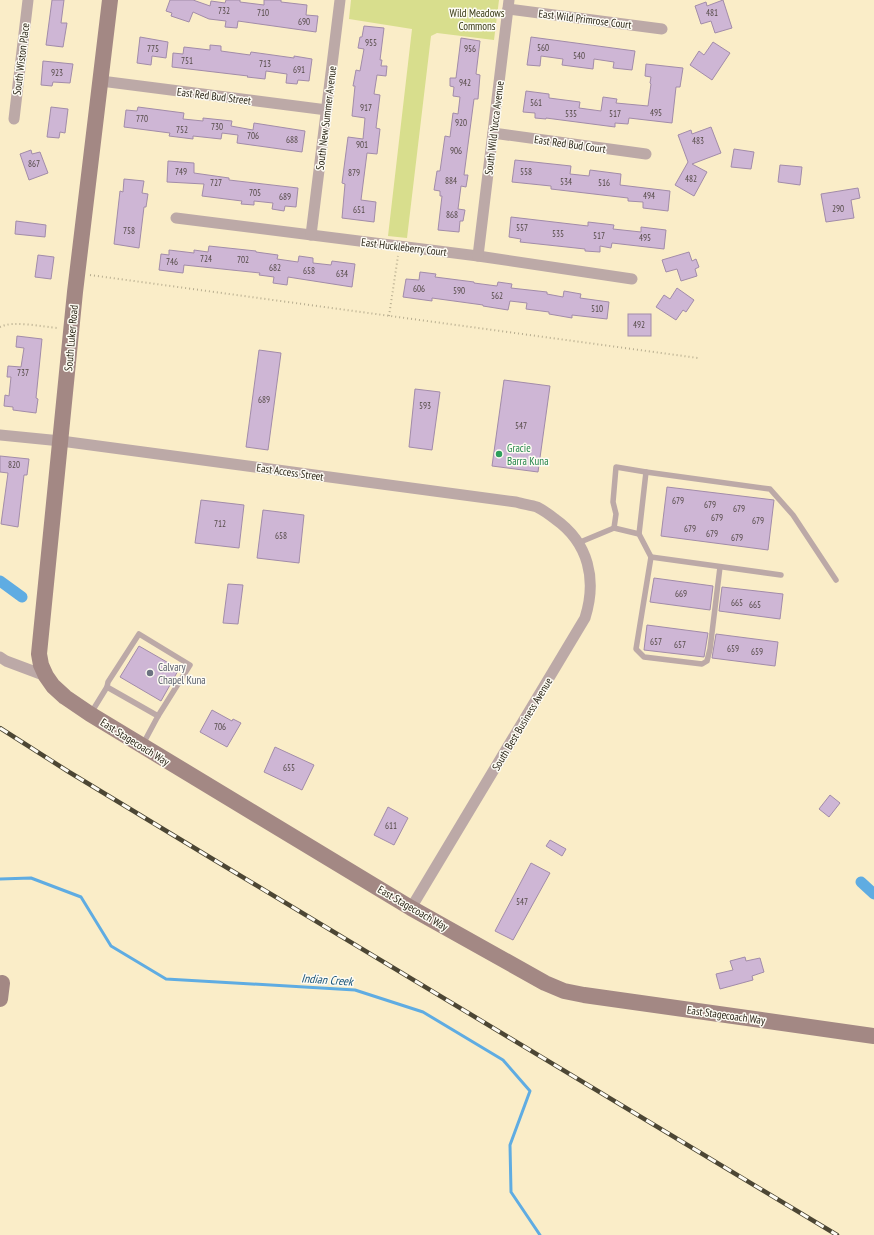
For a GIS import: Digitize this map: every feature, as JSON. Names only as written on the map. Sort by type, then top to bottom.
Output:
[{"type":"street","name":"South Wiston Place","points":[[14,118],[28,0]]},
{"type":"street","name":"South Luker Road","points":[[46,676],[41,665],[39,654],[76,292],[110,0]]},
{"type":"street","name":"South New Summer Avenue","points":[[311,235],[340,0]]},
{"type":"street","name":"East Wild Primrose Court","points":[[509,5],[662,29]]},
{"type":"street","name":"South Wild Yucca Avenue","points":[[478,256],[509,5]]},
{"type":"street","name":"East Red Bud Street","points":[[101,81],[327,110]]},
{"type":"street","name":"East Red Bud Court","points":[[494,133],[646,154]]},
{"type":"street","name":"East Huckleberry Court","points":[[176,218],[478,256],[632,279]]},
{"type":"street","name":"East Access Street","points":[[0,434],[516,502],[537,507],[562,524],[571,533]]},
{"type":"street","name":"South Best Business Avenue","points":[[412,908],[585,618],[591,593],[590,580],[584,555],[571,533]]},
{"type":"street","name":"East Stagecoach Way","points":[[0,657],[6,661],[46,676],[53,686],[65,697],[142,746],[412,908],[545,983],[564,991],[592,996],[874,1036]]},
{"type":"street","points":[[0,999],[2,983]]},
{"type":"lane","points":[[614,528],[616,514],[613,502],[616,467],[770,489],[793,515],[836,580]]},
{"type":"lane","points":[[646,472],[639,534],[651,557],[636,649],[644,657],[702,664],[707,661],[710,649],[720,567]]},
{"type":"lane","points":[[578,543],[614,528],[639,534]]},
{"type":"lane","points":[[651,557],[781,575]]},
{"type":"lane","points":[[90,714],[138,634],[190,665],[158,716],[142,746]]},
{"type":"lane","points":[[107,687],[158,716]]},
{"type":"path","points":[[389,316],[398,256]]},
{"type":"path","points":[[89,275],[698,358]]},
{"type":"path","points":[[0,326],[20,324],[61,329]]},
{"type":"green space","name":"Wild Meadows Commons","points":[[351,0],[499,0],[494,40],[437,33],[431,36],[407,238],[388,236],[412,29],[349,19]]},
{"type":"building","points":[[52,0],[64,0],[61,23],[67,23],[63,47],[46,45]]},
{"type":"building","points":[[170,0],[193,0],[210,6],[211,1],[225,3],[226,0],[240,0],[240,2],[264,5],[264,0],[281,0],[281,2],[307,5],[306,15],[318,16],[316,32],[238,21],[237,28],[225,27],[226,21],[209,19],[193,12],[189,22],[171,16],[172,13],[166,11]]},
{"type":"building","points":[[723,0],[732,28],[715,33],[711,21],[701,24],[695,6],[706,2],[707,6]]},
{"type":"building","points":[[364,26],[384,28],[380,60],[382,60],[381,66],[387,66],[386,76],[377,75],[374,94],[380,95],[376,128],[380,129],[377,154],[367,153],[361,200],[376,202],[374,222],[342,218],[345,184],[342,183],[348,137],[363,139],[365,118],[352,116],[355,86],[353,86],[356,70],[360,71],[364,49],[358,48]]},
{"type":"building","points":[[140,37],[168,42],[166,58],[152,56],[151,65],[137,63]]},
{"type":"building","points":[[531,37],[635,51],[632,70],[613,68],[614,62],[594,59],[593,69],[562,65],[563,59],[541,56],[540,66],[527,65]]},
{"type":"building","points":[[461,38],[480,41],[476,74],[480,75],[478,99],[474,99],[464,175],[468,175],[466,187],[461,186],[458,209],[465,210],[463,221],[460,221],[459,232],[438,230],[442,196],[440,196],[440,191],[434,190],[437,171],[440,171],[445,136],[450,137],[453,113],[458,114],[460,97],[453,96],[454,87],[450,86],[450,78],[456,78]]},
{"type":"building","points":[[713,42],[730,53],[712,80],[690,65],[699,51],[704,55]]},
{"type":"building","points":[[210,45],[221,46],[221,51],[250,55],[251,52],[312,59],[309,81],[298,80],[297,84],[286,83],[287,74],[266,71],[265,79],[172,67],[173,53],[183,54],[184,47],[210,50]]},
{"type":"building","points":[[43,61],[73,64],[70,83],[53,82],[52,86],[41,85]]},
{"type":"building","points":[[646,64],[683,68],[680,87],[676,87],[672,123],[629,118],[628,124],[615,123],[615,127],[546,118],[535,118],[535,113],[523,112],[526,91],[549,94],[549,98],[580,102],[579,108],[601,111],[603,97],[617,99],[616,103],[648,106],[651,77],[645,76]]},
{"type":"building","points":[[51,107],[68,109],[65,133],[60,132],[59,138],[47,137]]},
{"type":"building","points":[[138,107],[184,113],[183,119],[203,121],[203,118],[232,121],[231,126],[253,130],[254,123],[305,131],[302,152],[237,143],[238,135],[222,133],[221,139],[193,136],[193,139],[169,136],[170,133],[124,127],[126,110],[137,111]]},
{"type":"building","points":[[711,127],[721,153],[692,164],[707,172],[694,196],[675,185],[688,162],[678,135],[691,130],[692,134]]},
{"type":"building","points":[[734,149],[754,152],[751,169],[731,167]]},
{"type":"building","points":[[31,150],[32,154],[40,152],[48,173],[29,180],[20,154]]},
{"type":"building","points":[[515,160],[571,166],[570,174],[589,176],[590,170],[621,174],[620,185],[670,191],[668,211],[643,208],[643,202],[628,201],[628,198],[551,189],[551,186],[512,182]]},
{"type":"building","points":[[168,161],[194,163],[194,173],[229,178],[229,180],[298,188],[296,207],[285,206],[284,211],[272,209],[273,203],[254,201],[254,205],[241,204],[242,201],[202,196],[204,184],[167,182]]},
{"type":"building","points":[[780,165],[802,167],[800,185],[778,182]]},
{"type":"building","points":[[124,179],[144,181],[142,193],[148,194],[146,207],[144,207],[139,248],[114,244],[120,191],[123,192]]},
{"type":"building","points":[[858,188],[860,198],[851,200],[854,218],[826,222],[821,194]]},
{"type":"building","points":[[511,217],[588,226],[588,222],[614,225],[613,229],[641,232],[641,227],[666,230],[664,249],[612,243],[611,248],[600,246],[600,252],[520,242],[521,239],[509,237]]},
{"type":"building","points":[[16,221],[46,225],[45,237],[15,234]]},
{"type":"building","points":[[209,246],[256,251],[278,255],[277,259],[298,262],[299,256],[313,258],[313,263],[331,265],[332,261],[355,264],[352,287],[288,277],[287,285],[273,283],[274,277],[259,275],[260,273],[184,265],[183,273],[159,270],[161,254],[169,255],[169,250],[194,253],[194,250],[208,252]]},
{"type":"building","points":[[689,252],[692,261],[696,259],[699,267],[695,269],[697,276],[681,281],[677,269],[666,272],[662,260]]},
{"type":"building","points":[[38,255],[54,257],[51,279],[35,277]]},
{"type":"building","points":[[420,272],[436,274],[435,277],[497,286],[498,282],[512,284],[511,288],[547,292],[547,294],[563,297],[564,291],[581,294],[580,298],[609,302],[607,319],[572,315],[572,318],[549,314],[549,312],[526,309],[527,303],[510,301],[508,310],[432,298],[432,301],[403,297],[406,279],[419,280]]},
{"type":"building","points":[[677,288],[694,300],[686,312],[683,310],[676,320],[656,307],[664,295],[670,299]]},
{"type":"building","points":[[628,314],[651,314],[651,336],[628,336]]},
{"type":"building","points":[[17,336],[42,339],[36,398],[38,399],[36,413],[13,410],[13,407],[4,406],[5,395],[9,396],[11,377],[7,377],[8,366],[21,367],[24,348],[16,347]]},
{"type":"building","points":[[259,350],[281,353],[268,450],[246,447]]},
{"type":"building","points":[[504,380],[550,386],[538,472],[492,466]]},
{"type":"building","points":[[415,389],[440,392],[432,450],[409,447]]},
{"type":"building","points":[[0,456],[29,459],[27,475],[24,475],[18,527],[1,524],[8,473],[0,472]]},
{"type":"building","points":[[667,487],[774,500],[768,550],[661,536]]},
{"type":"building","points":[[201,500],[244,505],[239,548],[195,543]]},
{"type":"building","points":[[263,510],[304,515],[299,563],[257,558]]},
{"type":"building","points":[[654,578],[713,586],[710,610],[650,602]]},
{"type":"building","points":[[228,584],[243,585],[238,624],[223,623]]},
{"type":"building","points":[[722,587],[783,594],[780,619],[719,611]]},
{"type":"building","points":[[647,625],[708,633],[704,657],[644,650]]},
{"type":"building","points":[[716,634],[778,642],[775,666],[712,658]]},
{"type":"building","name":"Calvary Chapel Kuna","points":[[139,646],[179,669],[161,701],[120,677]]},
{"type":"building","points":[[212,710],[232,721],[233,719],[241,723],[227,747],[200,732]]},
{"type":"building","points":[[275,747],[314,765],[302,790],[264,772]]},
{"type":"building","points":[[830,795],[840,803],[829,817],[819,809]]},
{"type":"building","points":[[388,807],[408,818],[394,845],[374,835]]},
{"type":"building","points":[[550,840],[566,849],[562,856],[546,846]]},
{"type":"building","points":[[531,863],[550,873],[513,940],[495,931]]},
{"type":"building","points":[[745,957],[746,961],[760,958],[764,972],[752,976],[753,980],[720,989],[716,974],[733,970],[730,961]]},
{"type":"waterway","points":[[0,581],[22,597]]},
{"type":"waterway","name":"Indian Creek","points":[[0,879],[31,878],[81,897],[111,946],[166,979],[355,990],[423,1012],[503,1060],[530,1091],[510,1145],[511,1192],[540,1235]]},
{"type":"waterway","points":[[861,882],[874,894]]},
{"type":"railway","points":[[0,728],[69,772],[837,1235]]},
{"type":"place","name":"Gracie Barra Kuna","points":[[499,454]]},
{"type":"place","name":"Calvary Chapel Kuna","points":[[150,673]]}]
